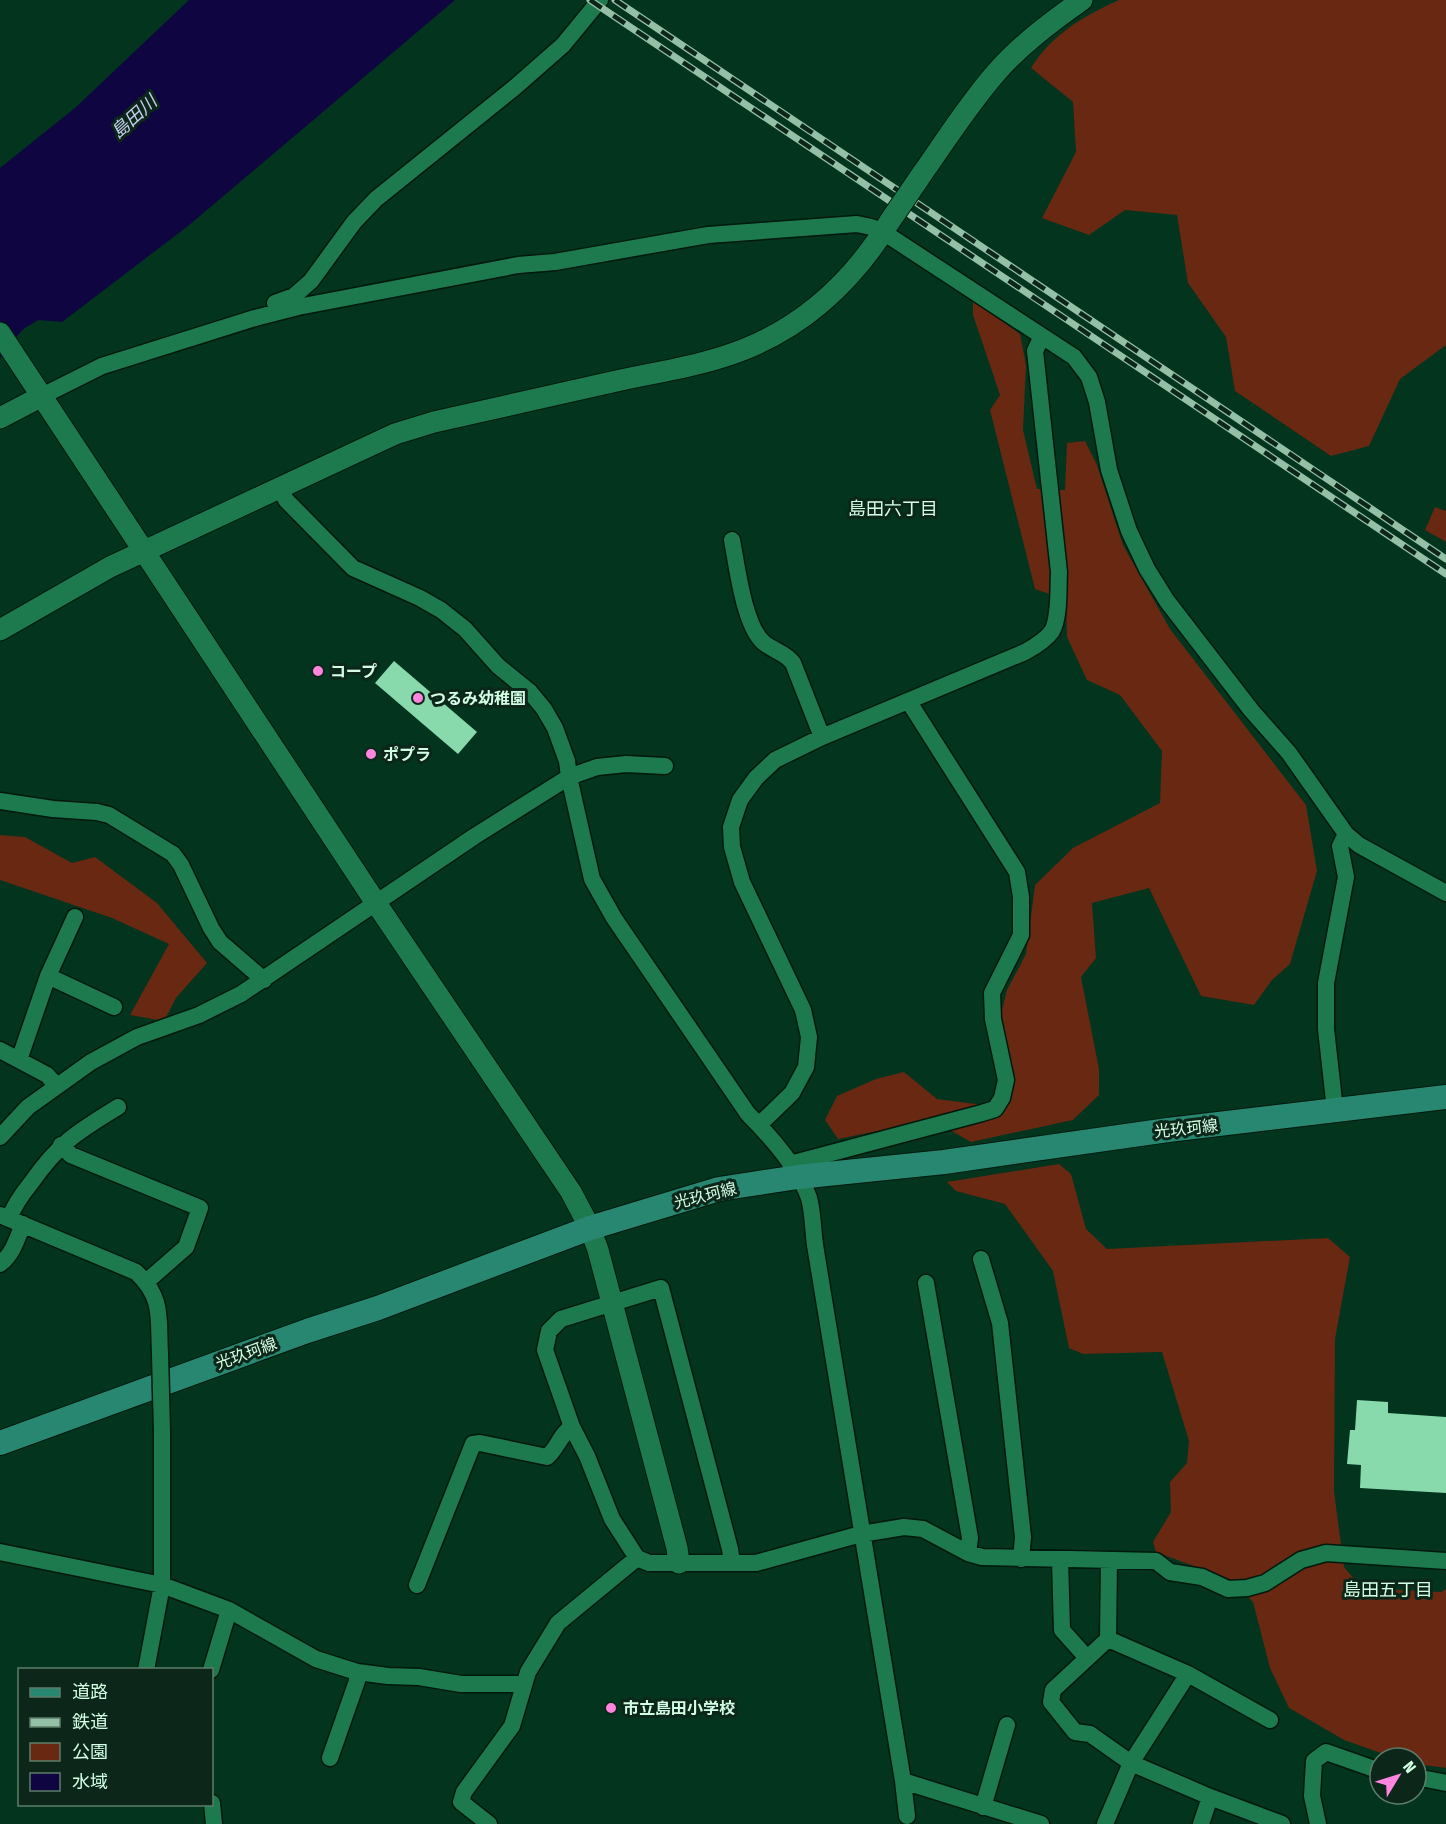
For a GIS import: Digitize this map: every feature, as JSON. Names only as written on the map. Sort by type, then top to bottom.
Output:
[{"type":"main road","name":"光玖珂線","points":[[0,1443],[307,1331],[378,1308],[590,1228],[719,1189],[794,1170],[887,1169],[1168,1130],[1446,1097]]},
{"type":"street","points":[[255,318],[270,305],[294,296],[311,281],[354,222],[375,199],[563,45],[600,0]]},
{"type":"street","points":[[0,630],[110,567],[395,434],[434,422],[691,365],[744,350],[774,336],[841,286],[860,265],[995,73],[1055,19],[1082,0]]},
{"type":"street","points":[[0,418],[37,388],[255,318],[298,307],[518,265],[555,262],[708,235],[857,224],[886,227],[1074,357],[1089,377],[1097,402],[1109,470],[1129,531],[1147,569],[1167,601],[1251,710],[1289,753],[1346,834],[1359,845],[1446,893]]},
{"type":"street","points":[[0,333],[376,903],[571,1192],[590,1228],[613,1302],[677,1548],[678,1563]]},
{"type":"street","points":[[759,1125],[792,1093],[806,1067],[809,1037],[803,1010],[742,882],[732,847],[731,827],[740,800],[756,778],[775,760],[822,737],[1025,652],[1053,630],[1059,572],[1035,351],[1042,336]]},
{"type":"street","points":[[280,488],[286,500],[353,568],[441,610],[465,629],[503,670],[530,692],[544,709],[555,728],[567,761],[592,879],[614,918],[748,1114],[794,1170],[809,1199],[814,1245],[907,1816]]},
{"type":"street","points":[[732,540],[744,602],[755,633],[764,643],[786,655],[793,663],[822,737]]},
{"type":"street","points":[[794,1170],[995,1109],[1002,1098],[1006,1080],[993,1019],[992,993],[998,977],[1015,951],[1022,935],[1021,897],[1017,872],[909,702]]},
{"type":"street","points":[[0,1137],[28,1107],[91,1062],[137,1037],[199,1015],[264,980],[475,837],[569,777],[597,767],[626,764],[665,766]]},
{"type":"street","points":[[0,801],[109,815],[173,854],[181,865],[220,942],[264,980]]},
{"type":"street","points":[[1335,1110],[1326,1029],[1326,984],[1346,877],[1340,846],[1346,834]]},
{"type":"street","points":[[19,1060],[48,976],[75,917]]},
{"type":"street","points":[[48,976],[114,1007]]},
{"type":"street","points":[[0,1050],[47,1075],[56,1085]]},
{"type":"street","points":[[0,1264],[7,1259],[14,1246],[11,1219],[14,1206],[48,1158],[76,1133],[118,1107]]},
{"type":"street","points":[[61,1145],[71,1155],[200,1208],[186,1247],[146,1282]]},
{"type":"street","points":[[11,1219],[135,1272],[146,1282],[155,1296],[160,1354],[162,1432],[162,1585],[146,1668]]},
{"type":"street","points":[[981,1259],[1000,1323],[1023,1537],[1021,1559]]},
{"type":"street","points":[[926,1282],[970,1538],[968,1553]]},
{"type":"street","points":[[732,1563],[662,1288],[561,1319],[549,1331],[545,1350],[572,1427],[587,1456],[612,1519],[637,1558],[648,1563],[678,1563],[732,1563],[756,1563],[861,1534],[904,1527],[923,1529],[968,1553],[982,1557],[1156,1561],[1170,1572],[1202,1578],[1228,1589],[1247,1588],[1265,1582],[1301,1560],[1326,1553],[1446,1561]]},
{"type":"street","points":[[417,1585],[473,1444],[480,1443],[547,1457],[552,1453],[564,1432],[572,1427]]},
{"type":"street","points":[[0,1552],[162,1585],[229,1610],[316,1659],[357,1672],[419,1677],[461,1684],[524,1684]]},
{"type":"street","points":[[489,1824],[461,1803],[464,1792],[512,1726],[528,1672],[558,1623],[637,1558]]},
{"type":"street","points":[[1060,1559],[1062,1630],[1087,1658]]},
{"type":"street","points":[[1109,1561],[1108,1639],[1053,1690],[1051,1702],[1075,1732],[1090,1734],[1131,1762],[1210,1797],[1282,1824]]},
{"type":"street","points":[[212,1668],[229,1610]]},
{"type":"street","points":[[1108,1639],[1188,1674],[1270,1720]]},
{"type":"street","points":[[330,1758],[357,1681],[357,1672]]},
{"type":"street","points":[[1105,1824],[1131,1762],[1188,1674]]},
{"type":"street","points":[[983,1807],[1008,1725]]},
{"type":"street","points":[[1318,1824],[1312,1796],[1314,1761],[1326,1752],[1368,1767]]},
{"type":"street","points":[[1428,1779],[1446,1783]]},
{"type":"street","points":[[903,1781],[1041,1824]]},
{"type":"street","points":[[1201,1824],[1210,1797]]},
{"type":"street","points":[[212,1806],[214,1824]]},
{"type":"green space","points":[[1119,0],[1446,0],[1446,345],[1400,379],[1369,446],[1331,456],[1235,391],[1226,337],[1188,283],[1177,215],[1125,210],[1089,235],[1042,218],[1076,152],[1073,102],[1031,68],[1049,45],[1070,27]]},
{"type":"green space","points":[[973,301],[1020,334],[1026,365],[1023,430],[1037,489],[1065,490],[1067,443],[1085,441],[1097,465],[1123,545],[1170,629],[1306,805],[1317,871],[1290,964],[1272,980],[1254,1005],[1201,996],[1149,888],[1092,903],[1096,958],[1081,977],[1099,1069],[1099,1095],[1073,1120],[971,1142],[932,1120],[838,1139],[825,1120],[837,1096],[876,1079],[904,1072],[937,1099],[984,1105],[1010,1097],[1013,1072],[1001,1014],[1007,990],[1026,954],[1035,885],[1073,848],[1160,803],[1162,751],[1120,695],[1087,680],[1067,637],[1066,600],[1035,589],[990,410],[1000,395],[973,315]]},
{"type":"green space","points":[[1435,507],[1446,511],[1446,542],[1425,530]]},
{"type":"green space","points":[[0,835],[25,837],[72,863],[95,857],[157,903],[207,963],[176,998],[164,1021],[130,1015],[169,944],[112,918],[0,880]]},
{"type":"green space","points":[[1059,1164],[1071,1174],[1086,1229],[1107,1249],[1328,1238],[1350,1257],[1335,1339],[1334,1491],[1344,1567],[1362,1588],[1441,1592],[1446,1589],[1446,1768],[1428,1766],[1428,1746],[1368,1746],[1368,1748],[1344,1740],[1289,1708],[1270,1668],[1253,1602],[1231,1580],[1156,1552],[1153,1542],[1171,1512],[1170,1482],[1187,1463],[1189,1441],[1162,1352],[1083,1354],[1069,1348],[1053,1271],[1005,1204],[956,1191],[947,1182]]},
{"type":"water","name":"島田川","points":[[189,0],[455,0],[188,226],[62,322],[38,320],[22,330],[0,358],[0,168],[75,108]]},
{"type":"building","points":[[394,661],[477,732],[458,754],[375,683]]},
{"type":"building","points":[[1357,1400],[1388,1402],[1388,1413],[1446,1417],[1446,1493],[1360,1488],[1361,1465],[1347,1464],[1350,1430],[1355,1430]]},
{"type":"railway","points":[[590,0],[1446,574]]},
{"type":"railway","points":[[615,0],[1446,559]]},
{"type":"place","name":"コープ","points":[[318,671]]},
{"type":"place","name":"つるみ幼稚園","points":[[418,698]]},
{"type":"place","name":"ポプラ","points":[[371,754]]},
{"type":"place","name":"市立島田小学校","points":[[611,1708]]},
{"type":"district","name":"島田六丁目","points":[[893,509]]},
{"type":"district","name":"島田五丁目","points":[[1388,1590]]}]
